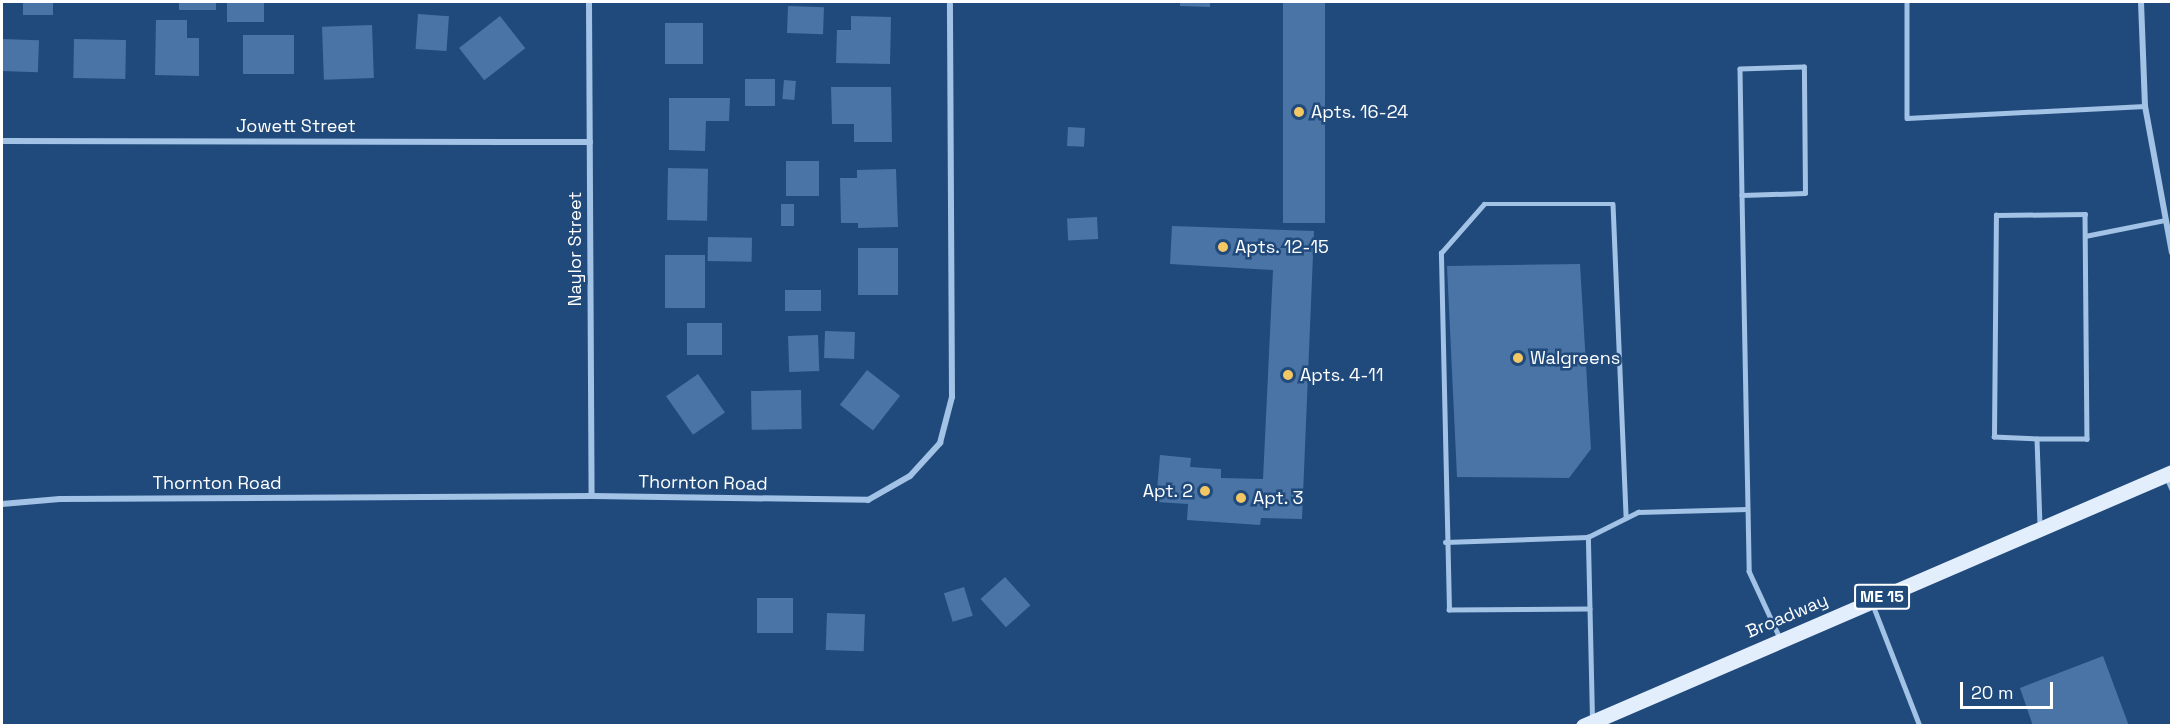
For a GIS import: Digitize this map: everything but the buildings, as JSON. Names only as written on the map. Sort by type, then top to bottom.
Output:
[{"type":"main road","name":"Broadway","points":[[1589,724],[2169,473]]},
{"type":"street","name":"Naylor Street","points":[[590,2],[592,496]]},
{"type":"street","name":"Thornton Road","points":[[2,504],[60,499],[592,496],[868,500],[910,476],[940,443],[952,397],[950,2]]},
{"type":"street","points":[[2141,2],[2145,106],[2172,254]]},
{"type":"street","name":"Jowett Street","points":[[2,141],[590,142]]},
{"type":"lane","points":[[1907,2],[1907,118],[2145,106]]},
{"type":"lane","points":[[1742,195],[1805,193],[1804,67],[1740,69],[1742,195],[1747,509],[1749,571],[1781,640]]},
{"type":"lane","points":[[1590,609],[1449,610],[1445,542],[1442,254],[1484,204],[1613,204],[1626,518]]},
{"type":"lane","points":[[2085,214],[2087,439],[2037,439],[1994,437],[1996,215],[2085,214]]},
{"type":"lane","points":[[2085,236],[2165,220]]},
{"type":"lane","points":[[2037,439],[2040,528]]},
{"type":"lane","points":[[2169,473],[2172,489]]},
{"type":"lane","points":[[1445,542],[1588,537],[1638,512],[1747,509]]},
{"type":"lane","points":[[1588,537],[1589,724]]},
{"type":"lane","points":[[1871,601],[1920,726]]},
{"type":"place","name":"Apts. 16-24","points":[[1299,112]]},
{"type":"place","name":"Apts. 12-15","points":[[1223,247]]},
{"type":"place","name":"Walgreens","points":[[1518,358]]},
{"type":"place","name":"Apts. 4-11","points":[[1288,375]]},
{"type":"place","name":"Apt. 2","points":[[1205,491]]},
{"type":"place","name":"Apt. 3","points":[[1241,498]]}]
